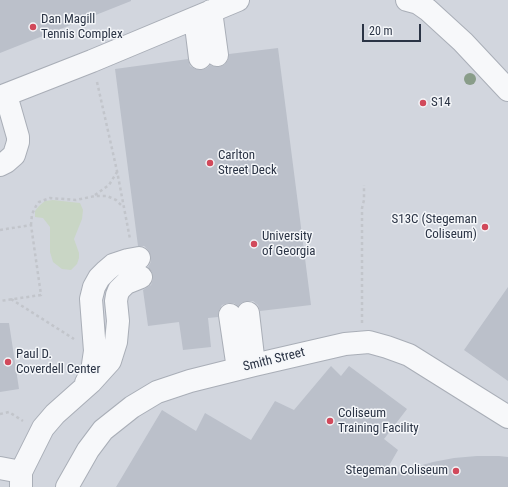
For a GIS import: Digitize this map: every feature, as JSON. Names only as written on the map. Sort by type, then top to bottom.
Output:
[{"type":"street","points":[[0,165],[14,155],[18,142],[18,137],[3,96],[238,0]]},
{"type":"street","points":[[407,0],[418,3],[428,10],[463,42],[508,90]]},
{"type":"street","points":[[203,14],[208,57]]},
{"type":"street","points":[[14,476],[44,428],[55,414],[87,380],[101,372],[110,361],[116,342],[116,301],[119,290],[129,280],[133,261]]},
{"type":"street","points":[[239,314],[246,367]]},
{"type":"street","name":"Smith Street","points":[[67,487],[88,450],[103,430],[132,407],[157,392],[246,367],[345,344],[369,342],[409,355],[508,417]]},
{"type":"path","points":[[97,81],[117,172],[133,261]]},
{"type":"path","points":[[88,197],[106,189],[112,182],[117,172]]},
{"type":"path","points":[[362,320],[362,208],[364,200],[364,186]]},
{"type":"path","points":[[0,301],[41,295],[30,225],[33,210],[39,202],[44,199],[58,198],[76,200],[101,196],[112,198],[119,202],[124,210]]},
{"type":"path","points":[[0,230],[30,225]]},
{"type":"path","points":[[11,299],[72,339],[80,340]]},
{"type":"path","points":[[0,414],[9,412],[29,425]]},
{"type":"shaded area","name":"University of Georgia","points":[[0,0],[508,0],[508,487],[0,487]]},
{"type":"green space","points":[[53,200],[80,203],[83,210],[82,219],[74,239],[79,253],[79,258],[77,264],[71,270],[62,269],[53,262],[50,252],[50,227],[43,218],[35,217],[35,211],[39,206],[45,201]]},
{"type":"building","name":"Dan Magill Tennis Complex","points":[[0,0],[131,0],[131,1],[0,53]]},
{"type":"building","name":"Carlton Street Deck","points":[[278,48],[311,305],[260,311],[258,305],[253,301],[246,301],[238,306],[234,303],[222,305],[219,310],[218,317],[208,318],[211,347],[183,350],[179,322],[148,326],[143,290],[151,285],[153,279],[152,272],[148,267],[151,262],[151,256],[144,246],[138,246],[115,69],[188,59],[190,66],[201,70],[210,65],[218,67],[224,65],[228,60],[229,54]]},
{"type":"building","points":[[508,287],[508,381],[464,350]]},
{"type":"building","name":"Paul D. Coverdell Center","points":[[0,323],[9,323],[19,389],[0,392]]},
{"type":"building","name":"Coliseum Training Facility","points":[[331,366],[341,376],[349,366],[407,409],[384,439],[398,450],[383,476],[433,462],[454,458],[499,456],[508,457],[508,487],[116,487],[162,410],[196,431],[205,413],[251,440],[275,401],[294,410]]},
{"type":"place","name":"Dan Magill Tennis Complex","points":[[33,27]]},
{"type":"place","name":"S14","points":[[423,103]]},
{"type":"place","name":"Carlton Street Deck","points":[[210,163]]},
{"type":"place","name":"S13C (Stegeman Coliseum)","points":[[485,227]]},
{"type":"place","name":"University of Georgia","points":[[254,244]]},
{"type":"place","name":"Paul D. Coverdell Center","points":[[8,362]]},
{"type":"place","name":"Coliseum Training Facility","points":[[330,421]]},
{"type":"place","name":"Stegeman Coliseum","points":[[456,471]]}]
